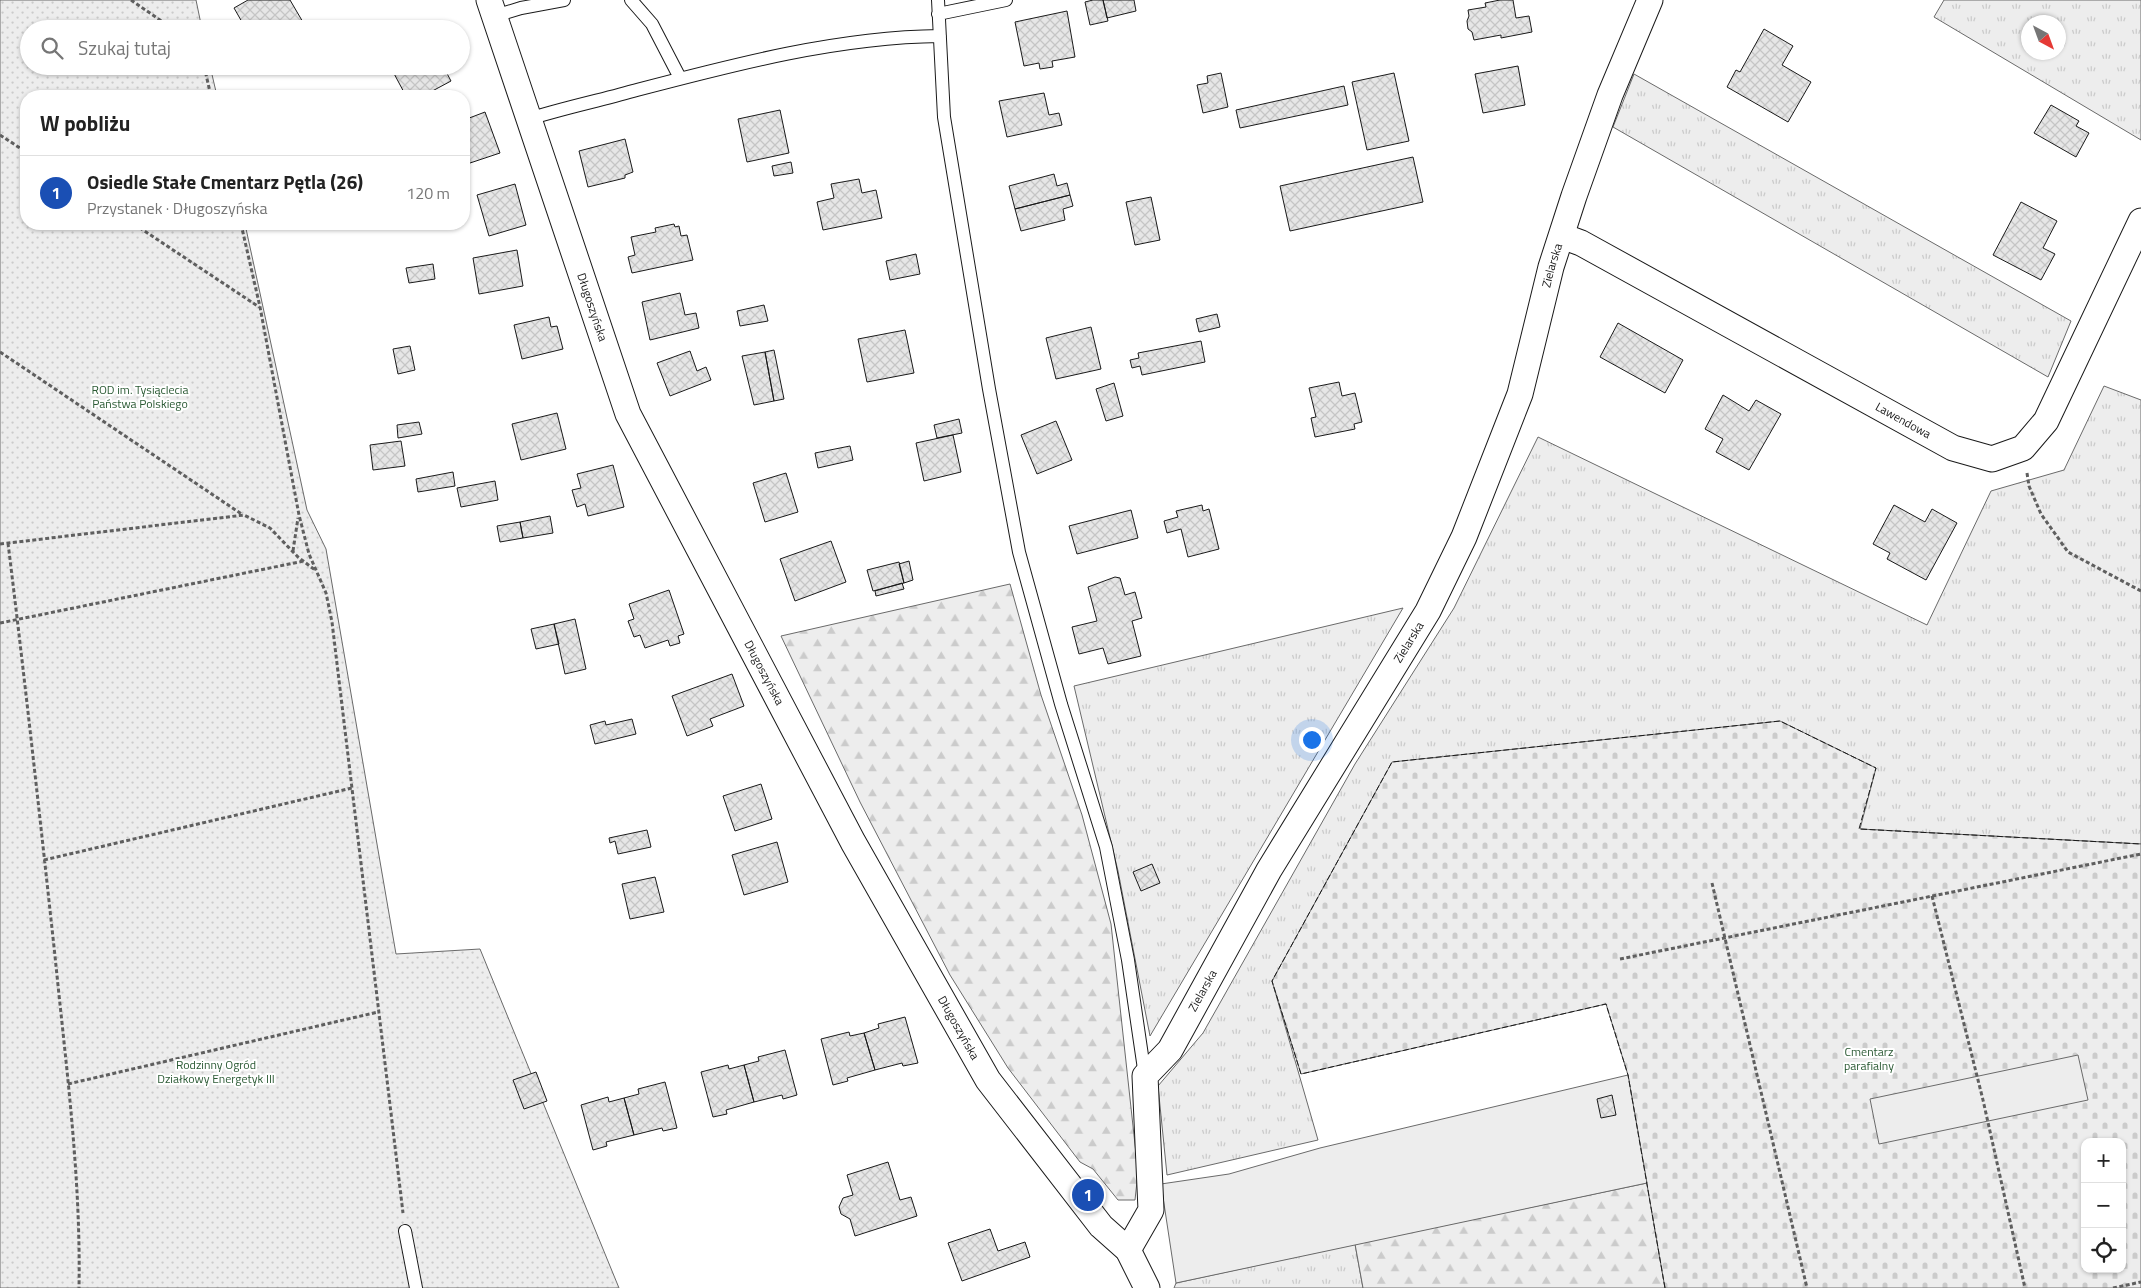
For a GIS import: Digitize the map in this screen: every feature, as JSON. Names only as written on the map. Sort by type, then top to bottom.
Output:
[{"type":"street","name":"Zielarska","points":[[1145,1076],[1170,1050],[1269,870],[1428,611],[1464,537],[1520,394],[1551,267],[1610,95],[1650,0]]},
{"type":"street","name":"Długoszyńska","points":[[492,8],[628,414],[853,842],[988,1080],[1101,1226],[1128,1250],[1147,1288]]},
{"type":"street","points":[[2023,448],[2046,421],[2141,221]]},
{"type":"street","name":"Lawendowa","points":[[1562,236],[1582,243],[1953,448],[1992,459],[2023,448]]},
{"type":"street","points":[[1128,1250],[1151,1210],[1145,1076]]},
{"type":"lane","points":[[492,8],[521,8],[564,0]]},
{"type":"lane","points":[[631,0],[652,24],[680,78]]},
{"type":"lane","points":[[938,0],[944,117],[988,389],[1019,552],[1061,704],[1106,847],[1128,960],[1145,1076]]},
{"type":"lane","points":[[938,14],[1006,0]]},
{"type":"lane","points":[[530,119],[680,78],[804,50],[940,36]]},
{"type":"lane","points":[[405,1231],[416,1288]]},
{"type":"path","points":[[131,0],[161,20]]},
{"type":"path","points":[[206,75],[210,90]]},
{"type":"path","points":[[0,135],[20,148]]},
{"type":"path","points":[[143,230],[260,307]]},
{"type":"path","points":[[241,230],[260,307],[299,515],[309,554],[326,593],[332,622],[405,1231]]},
{"type":"path","points":[[0,352],[244,516],[270,528],[316,570]]},
{"type":"path","points":[[2023,448],[2029,486],[2035,500],[2042,514],[2068,552],[2141,592]]},
{"type":"path","points":[[293,551],[299,515]]},
{"type":"path","points":[[0,544],[244,516]]},
{"type":"path","points":[[8,543],[18,619],[68,1084],[80,1231],[78,1288]]},
{"type":"path","points":[[0,623],[304,561]]},
{"type":"path","points":[[44,860],[352,788]]},
{"type":"path","points":[[1620,959],[2141,854]]},
{"type":"path","points":[[1712,883],[1807,1288]]},
{"type":"path","points":[[1932,896],[1983,1100],[2025,1288]]},
{"type":"path","points":[[68,1084],[378,1012]]},
{"type":"path","points":[[2113,1288],[2141,1282]]},
{"type":"green space","name":"Rodzinny Ogród Działkowy Energetyk III","points":[[0,0],[196,0],[200,20],[20,20],[20,75],[212,75],[216,90],[20,90],[20,230],[246,230],[307,510],[326,549],[396,954],[480,949],[619,1288],[0,1288]]},
{"type":"green space","points":[[1944,0],[2141,0],[2141,140],[1934,17]]},
{"type":"green space","points":[[1634,74],[2071,321],[2048,377],[1613,127]]},
{"type":"green space","points":[[2104,386],[2141,400],[2141,844],[1859,829],[1272,981],[1318,1140],[1167,1175],[1158,1086],[1203,1033],[1355,764],[1454,608],[1538,437],[1927,625],[1991,491],[2064,470]]},
{"type":"green space","points":[[1010,584],[1041,695],[1082,815],[1111,924],[1138,1172],[1135,1200],[1118,1200],[1093,1169],[1080,1162],[1008,1068],[950,975],[860,802],[781,636]]},
{"type":"green space","points":[[1403,608],[1150,1036],[1118,871],[1074,686]]},
{"type":"green space","name":"Cmentarz parafialny","points":[[1780,721],[1876,768],[1860,829],[2141,844],[2141,1288],[1665,1288],[1628,1075],[1606,1004],[1301,1074],[1272,981],[1392,762]]},
{"type":"green space","points":[[1647,1183],[1665,1288],[1363,1288],[1355,1244]]},
{"type":"green space","points":[[1355,1244],[1363,1288],[1174,1288],[1176,1283]]},
{"type":"shaded area","points":[[2078,1055],[2088,1100],[1879,1144],[1870,1099]]},
{"type":"shaded area","points":[[1628,1075],[1647,1183],[1176,1283],[1161,1184],[1229,1174],[1320,1148]]},
{"type":"building","points":[[248,0],[290,0],[302,20],[241,20],[234,8]]},
{"type":"building","points":[[1103,0],[1108,21],[1090,25],[1085,2]]},
{"type":"building","points":[[1103,0],[1134,0],[1136,11],[1107,18]]},
{"type":"building","points":[[1513,0],[1516,18],[1529,16],[1532,32],[1501,38],[1501,35],[1474,40],[1472,32],[1468,29],[1468,10],[1486,7],[1485,3]]},
{"type":"building","points":[[1067,11],[1075,57],[1052,61],[1053,67],[1040,69],[1039,63],[1024,66],[1015,22]]},
{"type":"building","points":[[1764,29],[1793,46],[1782,65],[1811,82],[1788,122],[1727,87],[1736,70],[1740,72]]},
{"type":"building","points":[[1518,66],[1525,105],[1483,113],[1475,74]]},
{"type":"building","points":[[1221,73],[1228,107],[1203,113],[1197,85],[1208,83],[1207,76]]},
{"type":"building","points":[[1394,73],[1409,141],[1367,150],[1352,82]]},
{"type":"building","points":[[395,75],[448,75],[451,81],[434,90],[403,90]]},
{"type":"building","points":[[1344,86],[1348,105],[1240,128],[1236,110]]},
{"type":"building","points":[[1044,93],[1049,115],[1059,113],[1062,125],[1007,137],[999,101]]},
{"type":"building","points":[[2051,105],[2079,121],[2076,126],[2089,133],[2076,157],[2034,133]]},
{"type":"building","points":[[780,110],[789,153],[747,162],[738,119]]},
{"type":"building","points":[[485,112],[500,153],[470,163],[470,118]]},
{"type":"building","points":[[625,139],[633,172],[625,175],[625,178],[588,187],[579,151]]},
{"type":"building","points":[[1413,157],[1423,202],[1290,231],[1280,186]]},
{"type":"building","points":[[791,162],[793,173],[774,176],[772,166]]},
{"type":"building","points":[[1054,174],[1057,186],[1067,183],[1070,195],[1015,209],[1009,186]]},
{"type":"building","points":[[859,179],[862,193],[876,190],[882,218],[823,230],[817,202],[834,198],[831,184]]},
{"type":"building","points":[[515,184],[526,225],[489,236],[477,195]]},
{"type":"building","points":[[1070,195],[1073,206],[1063,209],[1065,220],[1021,231],[1015,209]]},
{"type":"building","points":[[1151,197],[1160,240],[1135,245],[1126,202]]},
{"type":"building","points":[[2021,202],[2057,221],[2043,248],[2055,254],[2041,280],[1993,255]]},
{"type":"building","points":[[674,224],[675,227],[679,226],[681,236],[687,235],[693,260],[632,273],[628,257],[635,255],[631,237],[656,232],[655,228]]},
{"type":"building","points":[[517,250],[523,286],[479,294],[473,258]]},
{"type":"building","points":[[916,254],[920,274],[890,280],[886,261]]},
{"type":"building","points":[[433,264],[435,279],[409,283],[406,268]]},
{"type":"building","points":[[680,293],[685,315],[696,313],[699,328],[650,340],[642,302]]},
{"type":"building","points":[[764,305],[768,321],[740,326],[737,311]]},
{"type":"building","points":[[1217,314],[1220,327],[1199,332],[1196,319]]},
{"type":"building","points":[[549,317],[551,327],[557,326],[563,349],[522,359],[514,325]]},
{"type":"building","points":[[1618,323],[1683,360],[1665,393],[1600,357]]},
{"type":"building","points":[[1091,327],[1101,369],[1056,379],[1046,338]]},
{"type":"building","points":[[905,330],[914,373],[867,382],[858,339]]},
{"type":"building","points":[[1201,341],[1205,362],[1142,375],[1140,366],[1132,368],[1130,360],[1139,358],[1138,353]]},
{"type":"building","points":[[410,346],[415,370],[398,374],[393,349]]},
{"type":"building","points":[[774,350],[784,399],[774,401],[765,352]]},
{"type":"building","points":[[690,351],[697,371],[706,367],[711,380],[670,396],[657,363]]},
{"type":"building","points":[[765,352],[774,401],[754,405],[742,356]]},
{"type":"building","points":[[1339,382],[1342,396],[1355,393],[1362,422],[1354,424],[1355,429],[1315,437],[1311,418],[1316,417],[1309,388]]},
{"type":"building","points":[[1114,383],[1123,416],[1106,421],[1096,389]]},
{"type":"building","points":[[1723,395],[1749,411],[1756,400],[1781,414],[1749,470],[1716,452],[1723,439],[1705,429]]},
{"type":"building","points":[[557,413],[566,449],[521,460],[512,424]]},
{"type":"building","points":[[959,419],[962,433],[937,438],[934,425]]},
{"type":"building","points":[[1056,421],[1072,460],[1037,474],[1021,435]]},
{"type":"building","points":[[419,422],[422,434],[398,438],[397,425]]},
{"type":"building","points":[[953,435],[961,472],[924,481],[916,443]]},
{"type":"building","points":[[401,441],[405,466],[373,470],[370,445]]},
{"type":"building","points":[[850,446],[853,460],[818,468],[815,453]]},
{"type":"building","points":[[613,465],[624,507],[588,516],[585,504],[577,507],[572,490],[581,488],[577,474]]},
{"type":"building","points":[[453,472],[455,486],[418,492],[416,479]]},
{"type":"building","points":[[786,473],[798,512],[765,522],[753,483]]},
{"type":"building","points":[[495,481],[498,500],[461,507],[457,488]]},
{"type":"building","points":[[1202,505],[1203,511],[1209,509],[1219,549],[1188,557],[1181,529],[1167,533],[1164,521],[1178,517],[1176,511]]},
{"type":"building","points":[[1894,505],[1925,522],[1932,509],[1957,523],[1926,580],[1887,559],[1890,553],[1873,544]]},
{"type":"building","points":[[1131,510],[1138,538],[1077,554],[1069,526]]},
{"type":"building","points":[[550,516],[553,533],[523,538],[520,522]]},
{"type":"building","points":[[520,522],[523,538],[500,542],[497,526]]},
{"type":"building","points":[[831,541],[846,582],[795,601],[780,559]]},
{"type":"building","points":[[909,561],[913,580],[904,583],[899,564]]},
{"type":"building","points":[[899,562],[904,583],[873,591],[867,570]]},
{"type":"building","points":[[1115,577],[1120,578],[1125,595],[1135,592],[1142,618],[1132,621],[1141,656],[1108,664],[1103,648],[1079,654],[1072,627],[1097,621],[1088,587]]},
{"type":"building","points":[[902,583],[904,589],[876,596],[875,591]]},
{"type":"building","points":[[669,590],[684,634],[678,636],[680,643],[670,646],[668,640],[645,648],[640,635],[634,637],[628,621],[634,619],[629,604]]},
{"type":"building","points":[[575,619],[586,669],[565,674],[554,624]]},
{"type":"building","points":[[554,624],[559,644],[536,649],[531,629]]},
{"type":"building","points":[[732,674],[744,706],[710,719],[713,726],[687,736],[672,696]]},
{"type":"building","points":[[632,719],[636,734],[595,744],[590,725],[605,721],[606,725]]},
{"type":"building","points":[[761,784],[772,819],[735,831],[723,796]]},
{"type":"building","points":[[647,830],[651,847],[618,854],[615,841],[610,843],[609,838]]},
{"type":"building","points":[[777,842],[788,882],[744,895],[732,855]]},
{"type":"building","points":[[1152,864],[1160,883],[1141,891],[1133,872]]},
{"type":"building","points":[[655,877],[664,912],[630,919],[622,884]]},
{"type":"building","points":[[905,1017],[918,1063],[903,1066],[902,1063],[875,1070],[864,1033],[879,1028],[878,1024]]},
{"type":"building","points":[[849,1032],[850,1036],[864,1033],[875,1070],[847,1078],[848,1081],[833,1085],[821,1039]]},
{"type":"building","points":[[785,1050],[797,1095],[783,1099],[782,1095],[754,1102],[744,1065],[759,1061],[758,1057]]},
{"type":"building","points":[[728,1065],[729,1069],[744,1065],[754,1102],[726,1110],[727,1114],[713,1117],[701,1072]]},
{"type":"building","points":[[536,1072],[547,1101],[524,1109],[513,1080]]},
{"type":"building","points":[[665,1082],[677,1128],[663,1131],[662,1128],[634,1135],[624,1098],[639,1094],[638,1089]]},
{"type":"building","points":[[1612,1095],[1616,1115],[1601,1118],[1597,1099]]},
{"type":"building","points":[[608,1097],[609,1102],[624,1098],[634,1135],[606,1142],[607,1146],[593,1150],[581,1105]]},
{"type":"building","points":[[888,1162],[900,1200],[911,1197],[917,1216],[855,1236],[850,1219],[841,1214],[839,1207],[843,1198],[853,1195],[847,1175]]},
{"type":"building","points":[[990,1229],[998,1251],[1025,1242],[1030,1257],[962,1281],[948,1243]]},
{"type":"fence","points":[[1665,1288],[1628,1075],[1606,1004],[1301,1074],[1272,981],[1392,762],[1780,721],[1876,768],[1859,829],[2141,844]]},
{"type":"place","name":"Osiedle Stałe Cmentarz Pętla (26)","points":[[1088,1195]]},
{"type":"park label","name":"ROD im. Tysiąclecia Państwa Polskiego","points":[[140,397]]}]
